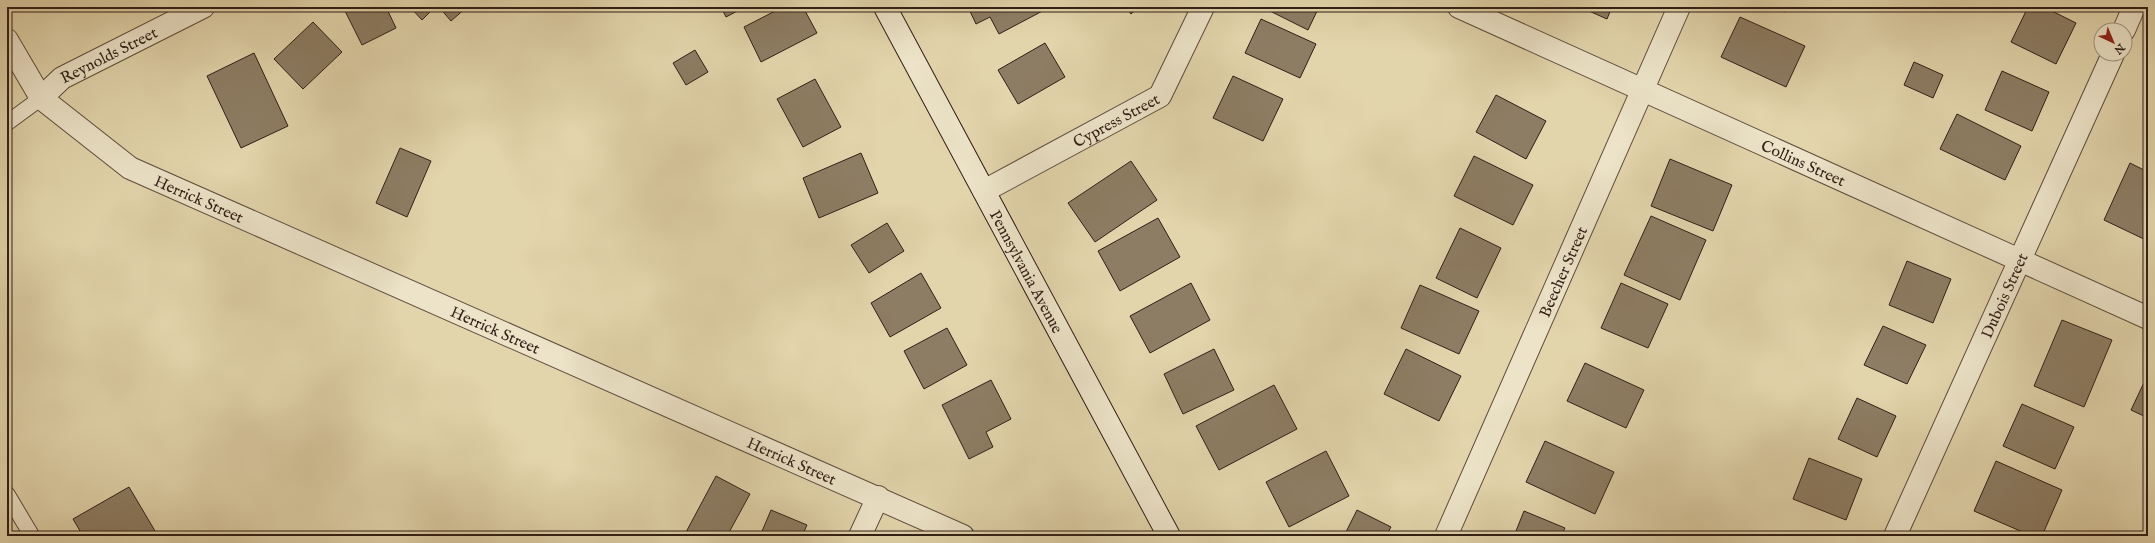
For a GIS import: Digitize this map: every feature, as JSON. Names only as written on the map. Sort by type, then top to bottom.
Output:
[{"type":"street","name":"Reynolds Street","points":[[41,98],[62,78],[202,7]]},
{"type":"street","name":"Pennsylvania Avenue","points":[[884,7],[1169,536]]},
{"type":"street","name":"Cypress Street","points":[[984,191],[1160,96],[1203,7]]},
{"type":"street","name":"Collins Street","points":[[1459,7],[2148,318]]},
{"type":"street","name":"Beecher Street","points":[[1446,536],[1679,7]]},
{"type":"street","points":[[2127,22],[2134,7]]},
{"type":"street","points":[[7,40],[41,98]]},
{"type":"street","name":"Dubois Street","points":[[1895,536],[2109,62]]},
{"type":"street","name":"Herrick Street","points":[[41,98],[130,168],[878,497],[963,536]]},
{"type":"street","points":[[860,536],[878,497]]},
{"type":"lane","points":[[7,123],[41,98]]},
{"type":"lane","points":[[7,494],[32,536]]},
{"type":"building","points":[[343,7],[386,7],[396,28],[362,45]]},
{"type":"building","points":[[410,7],[435,7],[422,20]]},
{"type":"building","points":[[439,7],[467,7],[451,21]]},
{"type":"building","points":[[721,7],[745,7],[726,17]]},
{"type":"building","points":[[783,7],[803,7],[817,33],[761,62],[744,27]]},
{"type":"building","points":[[968,7],[1050,7],[999,34],[990,17],[976,24]]},
{"type":"building","points":[[1126,7],[1139,7],[1131,14]]},
{"type":"building","points":[[1319,7],[1308,30],[1264,8]]},
{"type":"building","points":[[1580,7],[1612,7],[1607,19]]},
{"type":"building","points":[[1774,7],[1787,7],[1785,12]]},
{"type":"building","points":[[2028,7],[2044,7],[2076,23],[2056,64],[2011,42]]},
{"type":"building","points":[[1740,17],[1805,46],[1786,87],[1721,57]]},
{"type":"building","points":[[1261,19],[1316,44],[1300,78],[1245,53]]},
{"type":"building","points":[[313,22],[342,52],[303,89],[274,59]]},
{"type":"building","points":[[1045,43],[1065,77],[1018,104],[998,70]]},
{"type":"building","points":[[695,50],[708,72],[686,85],[673,63]]},
{"type":"building","points":[[254,53],[288,126],[241,148],[207,76]]},
{"type":"building","points":[[1914,62],[1943,75],[1933,98],[1904,85]]},
{"type":"building","points":[[2002,71],[2049,92],[2032,131],[1985,110]]},
{"type":"building","points":[[1233,76],[1283,99],[1263,141],[1213,118]]},
{"type":"building","points":[[815,79],[841,127],[803,147],[777,99]]},
{"type":"building","points":[[1496,95],[1546,121],[1526,159],[1476,132]]},
{"type":"building","points":[[1957,114],[2021,146],[2005,180],[1940,149]]},
{"type":"building","points":[[400,148],[431,161],[407,217],[376,203]]},
{"type":"building","points":[[861,153],[878,193],[819,218],[803,178]]},
{"type":"building","points":[[1474,156],[1533,185],[1513,225],[1454,196]]},
{"type":"building","points":[[1670,159],[1732,185],[1713,231],[1651,206]]},
{"type":"building","points":[[1131,161],[1157,200],[1095,242],[1068,203]]},
{"type":"building","points":[[2130,163],[2148,172],[2148,241],[2104,220]]},
{"type":"building","points":[[1651,216],[1706,240],[1680,300],[1624,275]]},
{"type":"building","points":[[1158,218],[1180,257],[1120,291],[1098,251]]},
{"type":"building","points":[[887,223],[904,251],[869,273],[851,245]]},
{"type":"building","points":[[1460,228],[1501,248],[1477,298],[1436,278]]},
{"type":"building","points":[[1907,261],[1951,279],[1933,323],[1889,305]]},
{"type":"building","points":[[921,273],[941,308],[890,337],[871,303]]},
{"type":"building","points":[[1191,283],[1210,320],[1150,353],[1130,316]]},
{"type":"building","points":[[1621,283],[1668,304],[1648,348],[1601,328]]},
{"type":"building","points":[[1420,285],[1479,311],[1459,354],[1401,328]]},
{"type":"building","points":[[2062,320],[2112,340],[2084,407],[2034,386]]},
{"type":"building","points":[[1883,326],[1926,345],[1907,384],[1864,365]]},
{"type":"building","points":[[947,328],[967,365],[924,389],[904,351]]},
{"type":"building","points":[[1214,349],[1234,390],[1183,414],[1164,374]]},
{"type":"building","points":[[1406,349],[1461,376],[1439,421],[1384,394]]},
{"type":"building","points":[[1585,363],[1644,390],[1626,428],[1567,401]]},
{"type":"building","points":[[2148,374],[2148,418],[2131,410]]},
{"type":"building","points":[[991,380],[1011,419],[986,432],[993,447],[969,459],[942,405]]},
{"type":"building","points":[[1274,385],[1297,429],[1219,470],[1196,426]]},
{"type":"building","points":[[1857,398],[1896,416],[1877,457],[1838,439]]},
{"type":"building","points":[[2022,404],[2074,427],[2055,469],[2003,446]]},
{"type":"building","points":[[1545,441],[1614,472],[1595,514],[1526,482]]},
{"type":"building","points":[[1326,451],[1349,496],[1289,527],[1266,482]]},
{"type":"building","points":[[1809,458],[1862,479],[1846,520],[1793,499]]},
{"type":"building","points":[[1996,461],[2062,490],[2042,536],[2032,536],[1974,511]]},
{"type":"building","points":[[716,476],[750,494],[727,536],[690,536],[685,534]]},
{"type":"building","points":[[129,487],[158,536],[83,536],[73,519]]},
{"type":"building","points":[[771,510],[807,525],[802,536],[760,536]]},
{"type":"building","points":[[1357,510],[1391,527],[1386,536],[1344,536]]},
{"type":"building","points":[[1524,511],[1565,528],[1561,536],[1514,536]]}]
